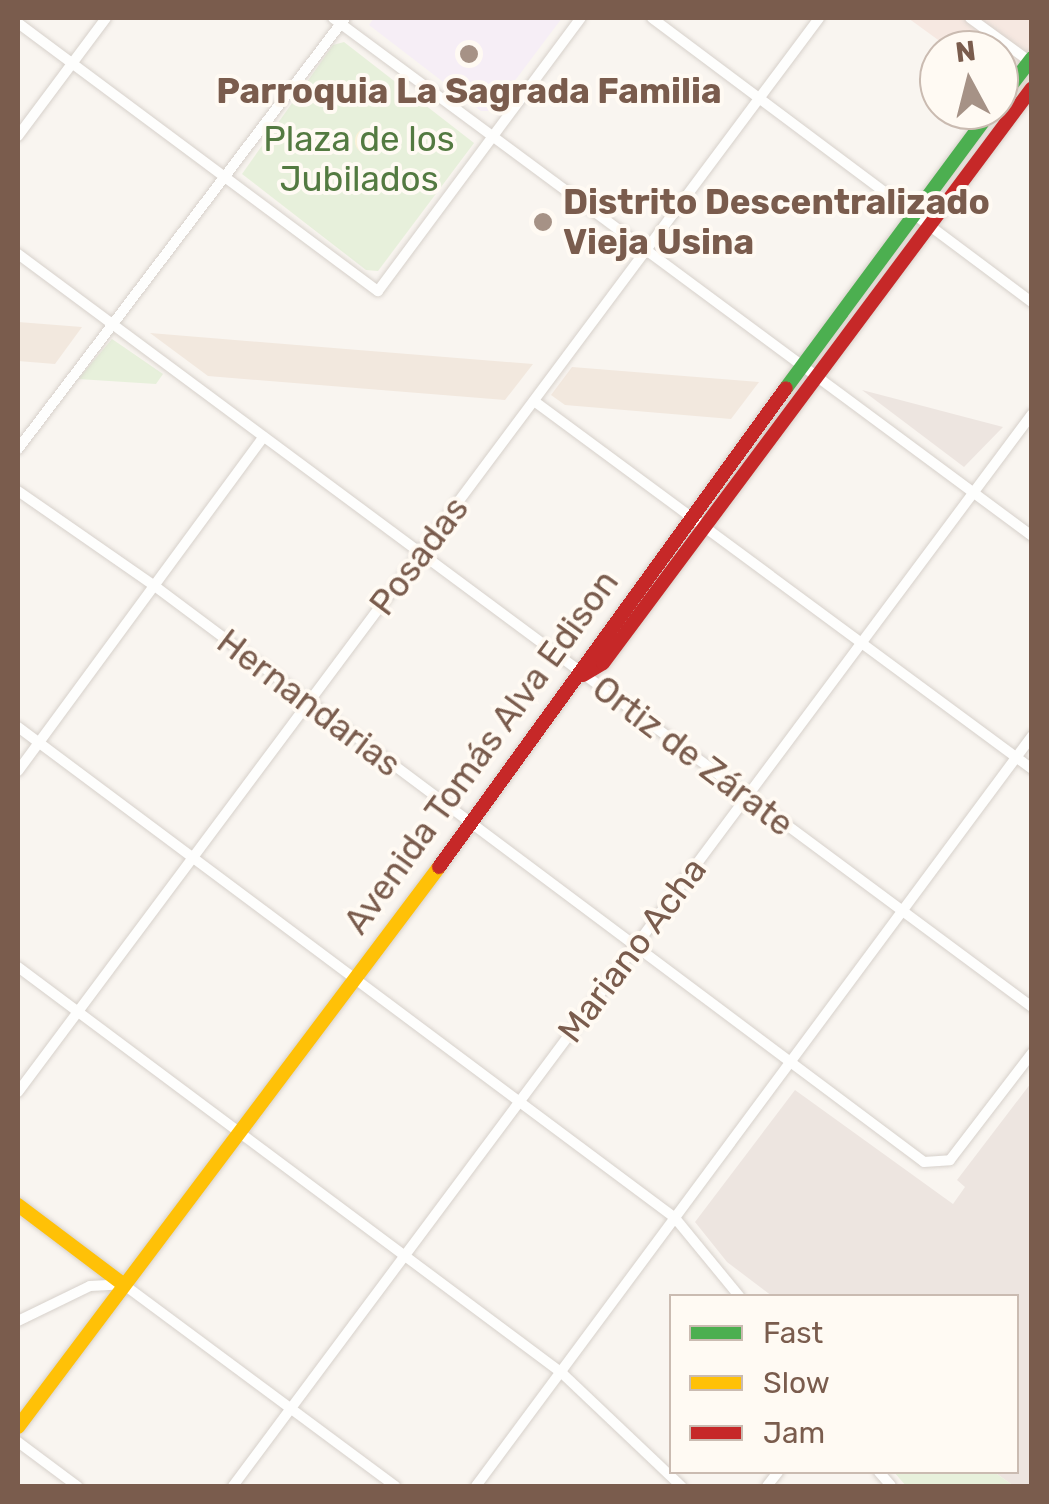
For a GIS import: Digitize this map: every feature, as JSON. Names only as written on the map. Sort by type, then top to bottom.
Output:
[{"type":"main road","name":"Avenida Tomás Alva Edison","points":[[583,674],[603,662],[1032,88]]},
{"type":"main road","name":"Avenida Tomás Alva Edison","points":[[18,1427],[583,674],[590,651],[977,130]]},
{"type":"main road","points":[[18,1205],[123,1284]]},
{"type":"street","points":[[18,136],[106,18]]},
{"type":"street","points":[[18,23],[378,291],[581,18]]},
{"type":"street","points":[[652,18],[1032,302]]},
{"type":"street","name":"Posadas","points":[[18,1092],[819,18]]},
{"type":"street","points":[[970,18],[1031,60]]},
{"type":"street","points":[[18,449],[226,176],[339,19],[1032,536]]},
{"type":"street","name":"Ortiz de Zárate","points":[[18,254],[1032,1007]]},
{"type":"street","points":[[534,401],[1032,769]]},
{"type":"street","name":"Mariano Acha","points":[[233,1486],[1032,414]]},
{"type":"street","points":[[18,771],[263,436]]},
{"type":"street","name":"Hernandarias","points":[[18,491],[156,586],[924,1162],[950,1160],[1032,1053]]},
{"type":"street","points":[[18,728],[675,1218],[736,1294]]},
{"type":"street","points":[[476,1486],[563,1374],[1032,736]]},
{"type":"street","points":[[18,966],[563,1374],[681,1486]]},
{"type":"street","points":[[18,1321],[90,1286],[123,1284],[395,1486]]},
{"type":"street","points":[[18,1442],[77,1486]]},
{"type":"shaded area","points":[[374,18],[562,18],[492,111],[481,111],[369,25]]},
{"type":"shaded area","points":[[908,18],[1031,18],[1031,109],[1019,100],[1019,30],[924,30]]},
{"type":"shaded area","points":[[18,322],[82,327],[55,364],[18,361]]},
{"type":"shaded area","points":[[150,333],[533,364],[505,400],[208,376]]},
{"type":"shaded area","points":[[572,367],[759,382],[731,419],[565,405],[551,395]]},
{"type":"shaded area","points":[[862,390],[1003,427],[964,467]]},
{"type":"shaded area","points":[[1031,1083],[1032,1486],[1014,1486],[997,1474],[1019,1474],[1019,1294],[769,1294],[727,1262],[695,1222],[795,1090],[953,1204],[965,1187],[957,1180]]},
{"type":"green space","name":"Plaza de los Jubilados","points":[[344,42],[474,143],[378,271],[366,270],[242,174],[333,45]]},
{"type":"green space","points":[[112,339],[163,374],[156,384],[78,379]]},
{"type":"green space","points":[[896,1474],[997,1474],[1014,1486],[906,1486]]},
{"type":"sand","points":[[368,128],[377,132],[381,141],[377,150],[368,154],[359,150],[355,141],[359,132]]},
{"type":"traffic: fast","points":[[1019,75],[1032,58]]},
{"type":"traffic: fast","points":[[786,388],[977,130]]},
{"type":"traffic: slow","points":[[18,1427],[439,867]]},
{"type":"traffic: slow","points":[[18,1205],[123,1284]]},
{"type":"traffic: jam","points":[[583,675],[603,663],[1032,88]]},
{"type":"traffic: jam","points":[[439,867],[786,388]]},
{"type":"place","name":"Parroquia La Sagrada Familia","points":[[469,54]]},
{"type":"place","name":"Distrito Descentralizado Vieja Usina","points":[[543,222]]}]
